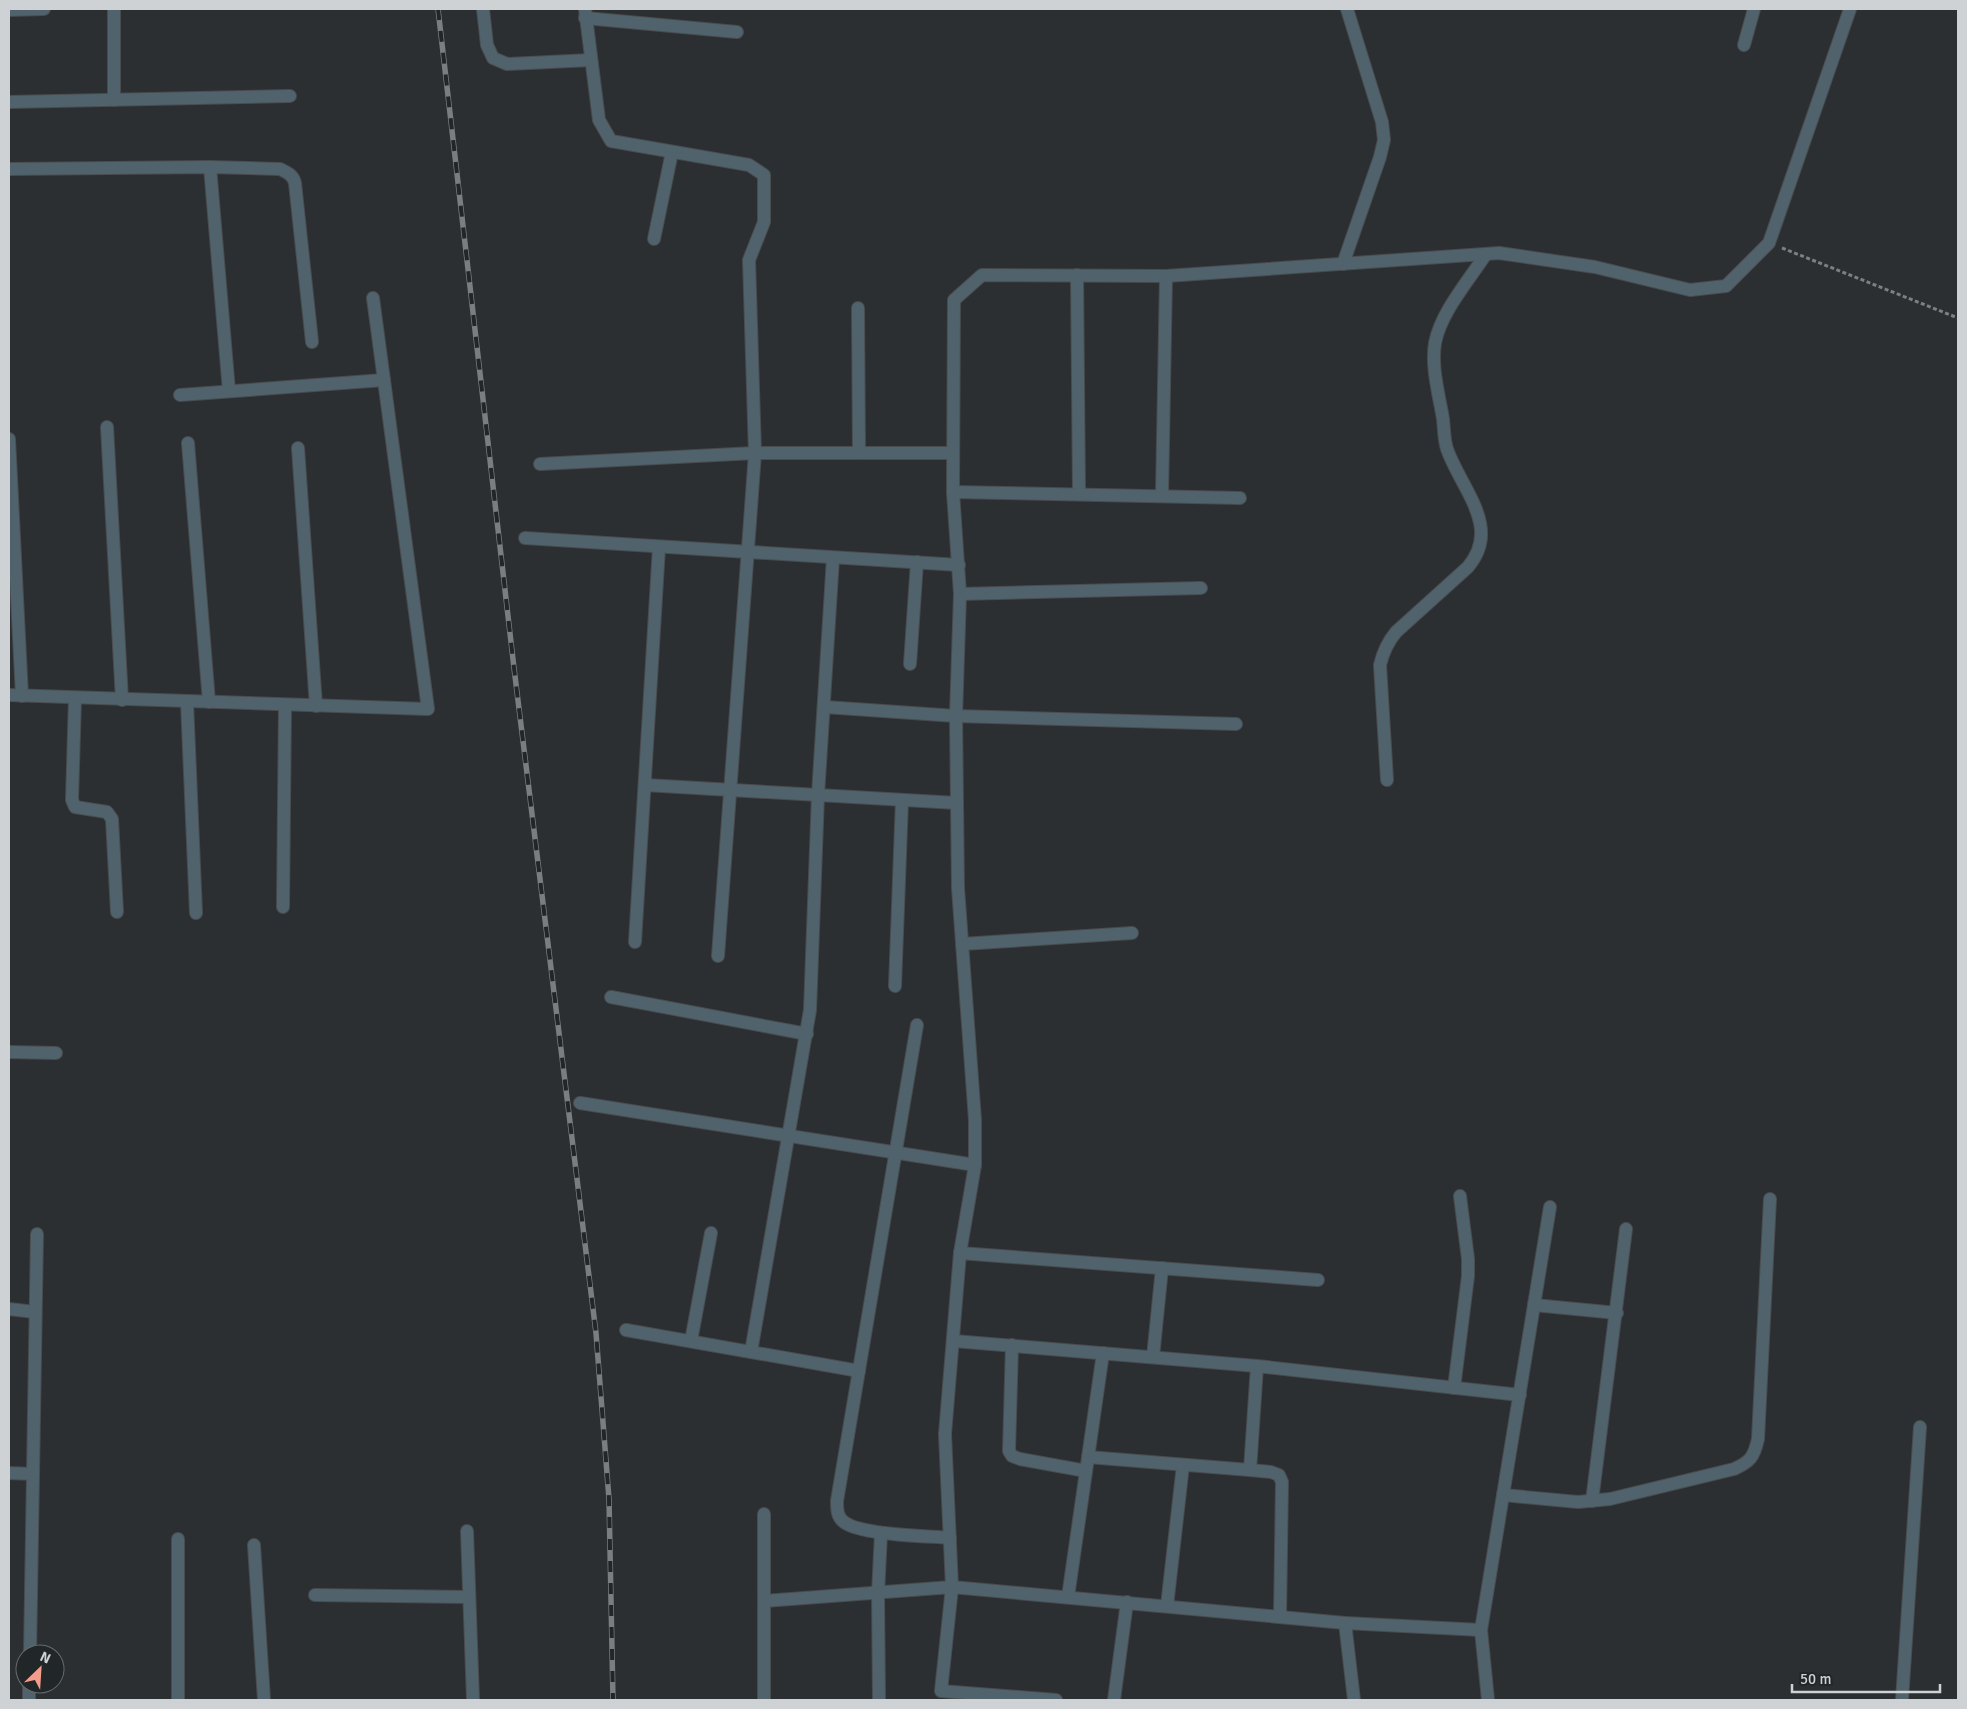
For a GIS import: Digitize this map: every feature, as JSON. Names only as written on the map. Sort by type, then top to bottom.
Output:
[{"type":"street","points":[[9,10],[44,9]]},
{"type":"street","points":[[114,9],[114,100]]},
{"type":"street","points":[[483,9],[487,45],[493,58],[507,64],[591,60]]},
{"type":"street","points":[[1343,264],[1380,157],[1384,140],[1382,122],[1347,9]]},
{"type":"street","points":[[1744,45],[1754,9]]},
{"type":"street","points":[[1056,1700],[941,1691],[952,1587],[945,1434],[960,1253],[975,1164],[975,1120],[958,888],[956,716],[960,594],[952,453],[954,300],[982,275],[1166,276],[1499,253],[1595,267],[1690,290],[1726,286],[1769,243],[1850,9]]},
{"type":"street","points":[[718,956],[754,453],[749,260],[764,222],[764,175],[749,165],[610,142],[599,120],[585,14],[737,32]]},
{"type":"street","points":[[9,102],[290,96]]},
{"type":"street","points":[[654,238],[672,152]]},
{"type":"street","points":[[210,167],[229,391]]},
{"type":"street","points":[[9,169],[210,167],[280,170],[294,178],[312,342]]},
{"type":"street","points":[[1387,780],[1380,665],[1382,653],[1387,642],[1396,632],[1468,567],[1477,556],[1482,543],[1482,532],[1478,516],[1447,448],[1435,365],[1435,345],[1438,329],[1445,316],[1486,254]]},
{"type":"street","points":[[1077,275],[1079,494]]},
{"type":"street","points":[[1162,496],[1166,276]]},
{"type":"street","points":[[9,695],[428,710],[373,298]]},
{"type":"street","points":[[858,308],[859,453]]},
{"type":"street","points":[[180,395],[384,380]]},
{"type":"street","points":[[107,427],[122,700]]},
{"type":"street","points":[[9,439],[11,516],[22,696]]},
{"type":"street","points":[[188,443],[209,702]]},
{"type":"street","points":[[298,448],[316,706]]},
{"type":"street","points":[[540,464],[754,453],[952,453]]},
{"type":"street","points":[[953,492],[1240,498]]},
{"type":"street","points":[[524,538],[959,564]]},
{"type":"street","points":[[635,942],[660,547]]},
{"type":"street","points":[[750,1352],[787,1135],[807,1034],[812,988],[818,795],[834,558]]},
{"type":"street","points":[[910,664],[917,562]]},
{"type":"street","points":[[960,594],[1201,588]]},
{"type":"street","points":[[74,698],[72,800],[75,807],[107,812],[112,819],[117,912]]},
{"type":"street","points":[[187,702],[196,913]]},
{"type":"street","points":[[283,907],[285,705]]},
{"type":"street","points":[[824,707],[956,716],[1236,724]]},
{"type":"street","points":[[645,785],[957,803]]},
{"type":"street","points":[[896,986],[902,800]]},
{"type":"street","points":[[962,944],[1132,933]]},
{"type":"street","points":[[611,997],[807,1034]]},
{"type":"street","points":[[917,1025],[837,1510],[842,1521],[849,1526],[880,1533],[950,1538]]},
{"type":"street","points":[[9,1052],[56,1053]]},
{"type":"street","points":[[580,1102],[975,1164]]},
{"type":"street","points":[[1454,1388],[1468,1276],[1468,1259],[1460,1196]]},
{"type":"street","points":[[1503,1494],[1578,1502],[1592,1501],[1734,1469],[1746,1464],[1755,1453],[1758,1440],[1770,1198]]},
{"type":"street","points":[[1488,1700],[1481,1630],[1550,1207]]},
{"type":"street","points":[[1592,1501],[1617,1313],[1626,1228]]},
{"type":"street","points":[[691,1341],[711,1233]]},
{"type":"street","points":[[30,1644],[36,1234]]},
{"type":"street","points":[[960,1253],[1318,1280]]},
{"type":"street","points":[[1154,1357],[1162,1268]]},
{"type":"street","points":[[1534,1305],[1617,1313]]},
{"type":"street","points":[[9,1308],[35,1312]]},
{"type":"street","points":[[626,1330],[859,1372]]},
{"type":"street","points":[[954,1341],[1257,1366],[1520,1395]]},
{"type":"street","points":[[1012,1345],[1008,1451],[1012,1456],[1020,1459],[1086,1471]]},
{"type":"street","points":[[1068,1597],[1103,1353]]},
{"type":"street","points":[[1250,1470],[1257,1366]]},
{"type":"street","points":[[1902,1700],[1920,1427]]},
{"type":"street","points":[[1088,1458],[1250,1470],[1271,1472],[1279,1476],[1282,1482],[1280,1617]]},
{"type":"street","points":[[1167,1606],[1182,1465]]},
{"type":"street","points":[[9,1473],[33,1474]]},
{"type":"street","points":[[764,1514],[764,1700]]},
{"type":"street","points":[[467,1531],[473,1700]]},
{"type":"street","points":[[879,1700],[878,1594],[880,1533]]},
{"type":"street","points":[[178,1539],[178,1700]]},
{"type":"street","points":[[254,1545],[264,1700]]},
{"type":"street","points":[[764,1601],[952,1587],[1345,1623],[1481,1630]]},
{"type":"street","points":[[315,1596],[469,1597]]},
{"type":"street","points":[[1114,1700],[1127,1602]]},
{"type":"street","points":[[1345,1623],[1354,1700]]},
{"type":"path","points":[[1769,243],[1958,318]]},
{"type":"railway","points":[[438,9],[514,668],[596,1333],[609,1499],[613,1700]]}]
